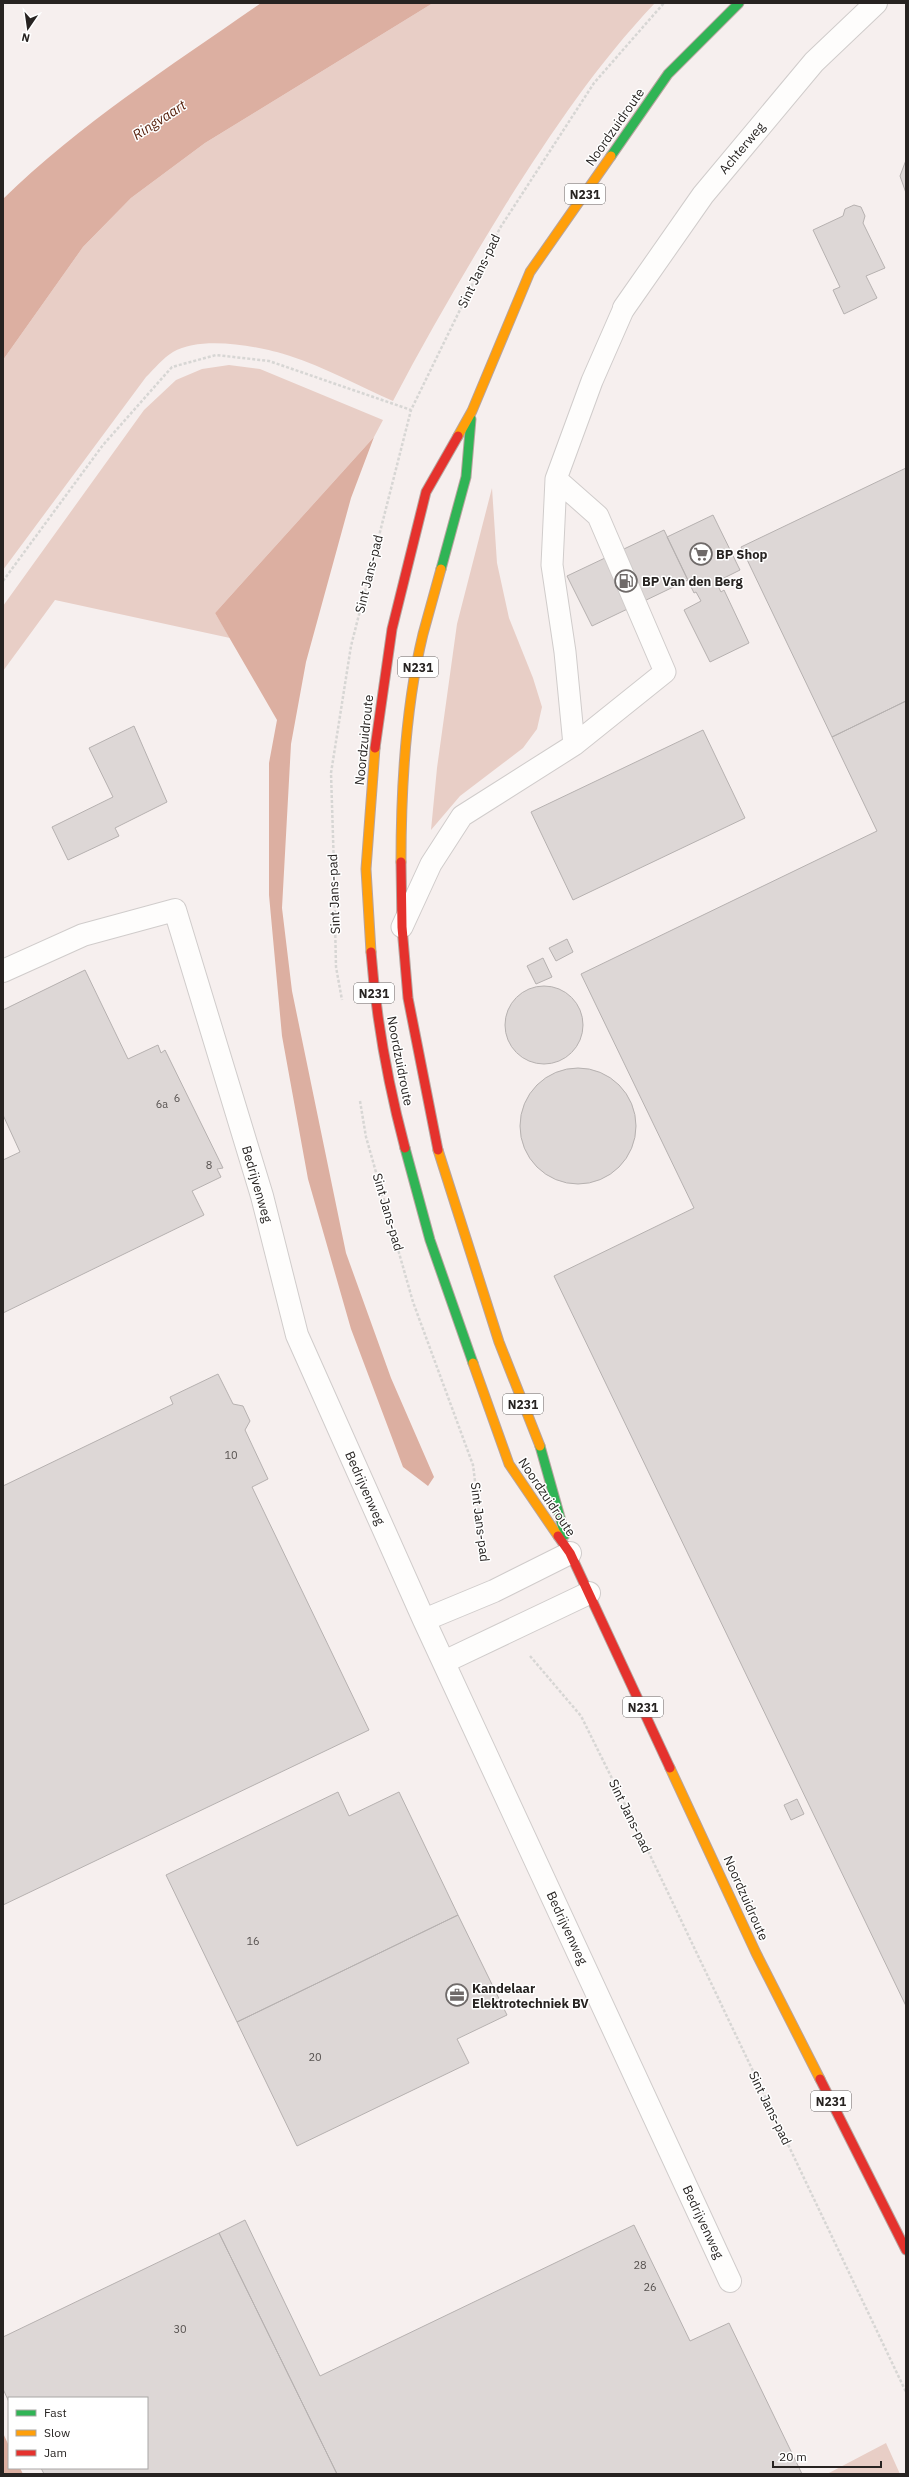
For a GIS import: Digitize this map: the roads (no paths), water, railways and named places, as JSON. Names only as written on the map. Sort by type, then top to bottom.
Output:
[{"type":"main road","name":"Noordzuidroute","points":[[739,3],[668,74],[530,272],[472,411],[426,492],[392,629],[376,738],[366,869],[374,993],[392,1097],[430,1240],[509,1464],[570,1553],[756,1953],[906,2250]]},
{"type":"main road","name":"Noordzuidroute","points":[[472,411],[466,477],[423,635],[408,729],[401,817],[402,927],[408,998],[440,1161],[499,1342],[540,1450],[570,1553]]},
{"type":"street","name":"Achterweg","points":[[624,308],[708,189],[814,62],[876,3]]},
{"type":"street","name":"Bedrijvenweg","points":[[3,971],[83,935],[175,910],[262,1196],[297,1334],[424,1620],[730,2281]]},
{"type":"street","points":[[424,1620],[494,1591],[570,1553]]},
{"type":"street","points":[[444,1662],[589,1593]]},
{"type":"lane","points":[[574,745],[565,652],[552,565],[556,479],[592,380],[624,308]]},
{"type":"lane","points":[[402,927],[432,864],[462,816],[574,745],[665,672],[598,516],[556,479]]},
{"type":"water","name":"Ringvaart","points":[[261,3],[433,3],[205,143],[131,198],[83,247],[3,360],[3,199],[33,171],[95,120],[161,72]]},
{"type":"water","points":[[374,437],[351,498],[306,662],[291,744],[282,908],[292,991],[346,1253],[391,1378],[434,1477],[428,1486],[403,1467],[351,1329],[308,1179],[282,1036],[269,895],[269,763],[277,720],[215,613]]},
{"type":"water","points":[[3,2433],[8,2444],[8,2469],[20,2469],[23,2474],[3,2474]]},
{"type":"place","name":"BP Shop","points":[[701,554]]},
{"type":"place","name":"BP Van den Berg","points":[[626,581]]},
{"type":"place","name":"Kandelaar Elektrotechniek BV","points":[[457,1995]]}]
